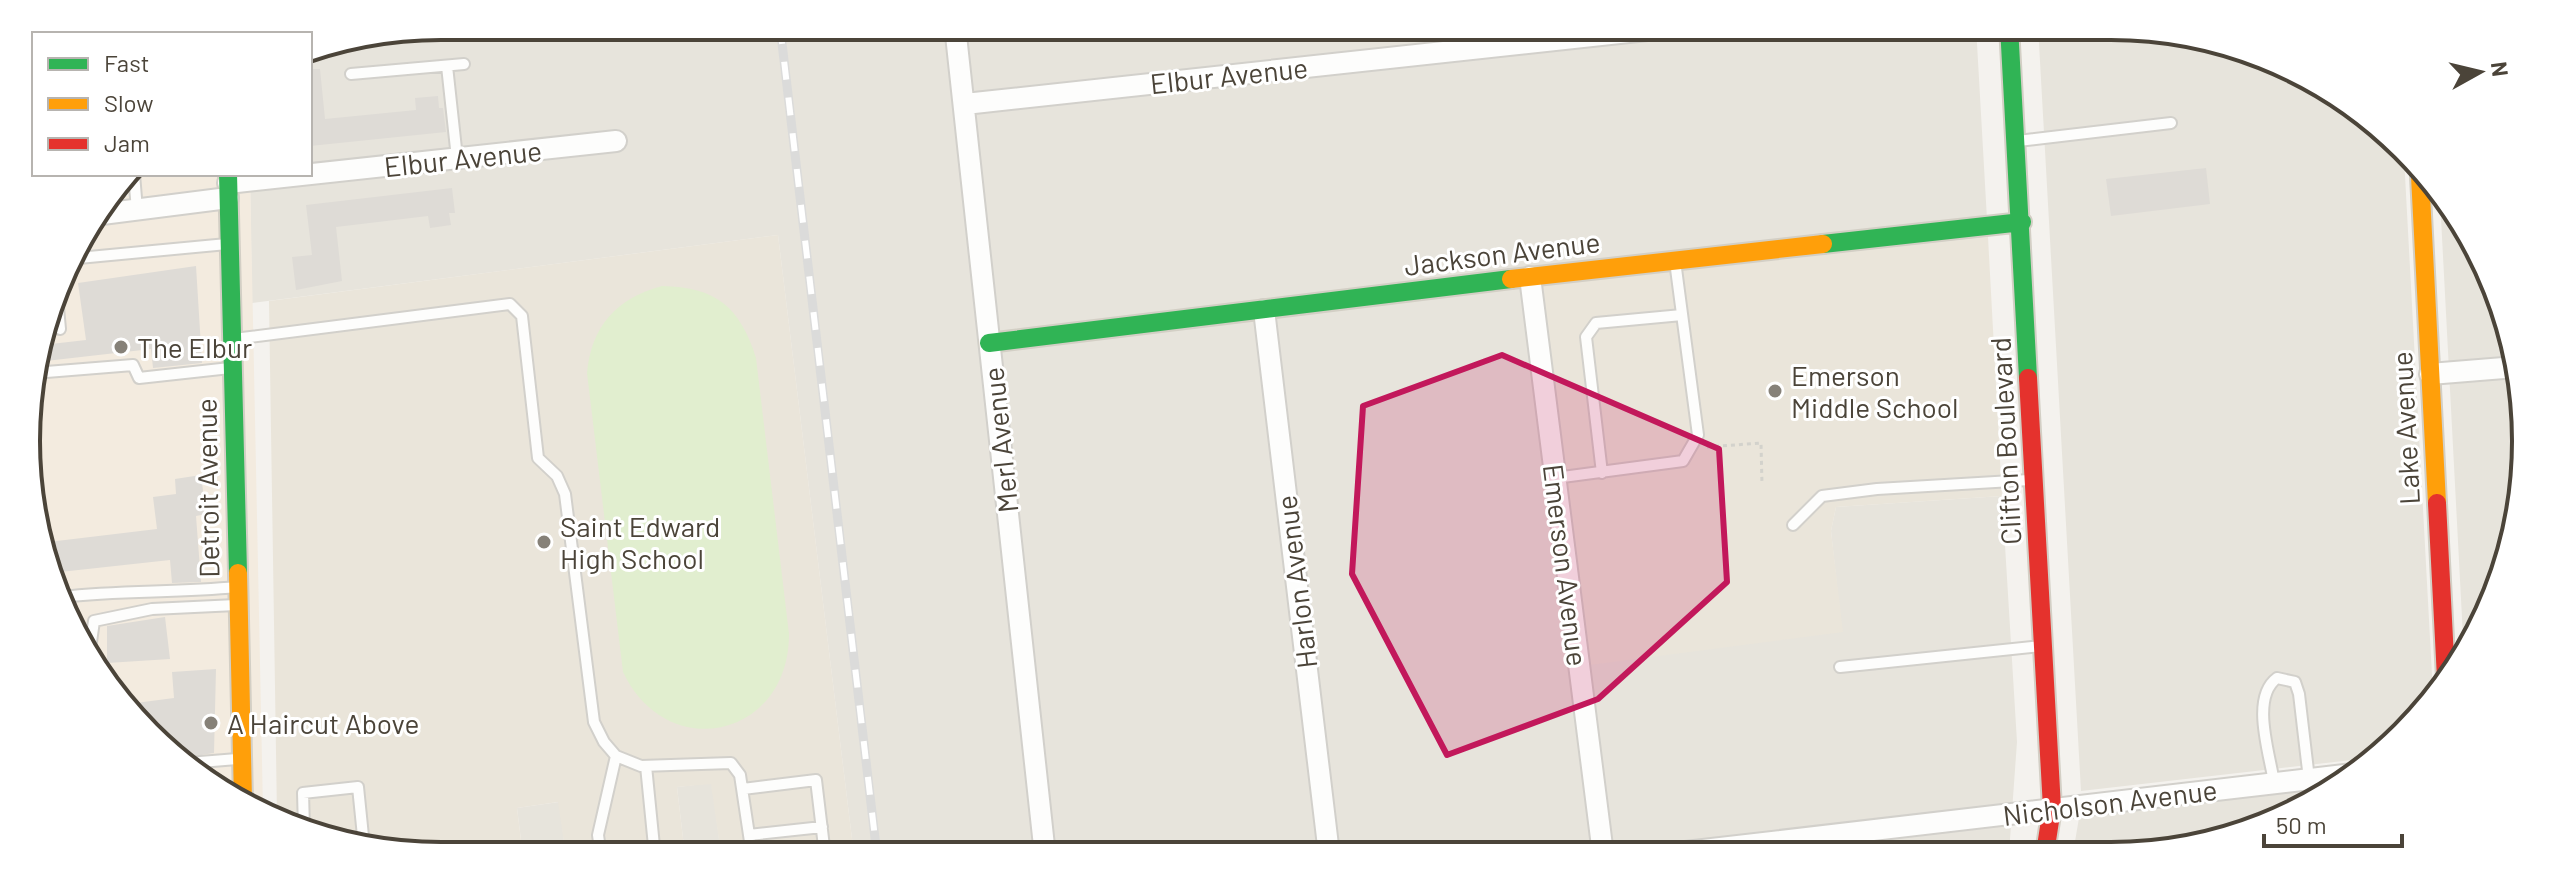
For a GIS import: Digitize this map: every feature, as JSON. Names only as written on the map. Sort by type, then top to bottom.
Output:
[{"type":"street","name":"Merl Avenue","points":[[957,40],[1044,842]]},
{"type":"street","name":"Elbur Avenue","points":[[965,104],[1555,40]]},
{"type":"street","name":"Clifton Boulevard","points":[[2010,40],[2052,808],[2047,842]]},
{"type":"street","name":"Elbur Avenue","points":[[312,175],[616,141]]},
{"type":"street","name":"Elbur Avenue","points":[[112,213],[137,210],[228,185],[304,176]]},
{"type":"street","name":"Detroit Avenue","points":[[228,185],[243,789]]},
{"type":"street","name":"Lake Avenue","points":[[2421,187],[2445,662]]},
{"type":"street","name":"Jackson Avenue","points":[[989,343],[1530,277],[2022,222]]},
{"type":"street","name":"Emerson Avenue","points":[[1530,277],[1601,842]]},
{"type":"street","name":"Harlon Avenue","points":[[1264,310],[1328,842]]},
{"type":"street","points":[[2430,374],[2505,368]]},
{"type":"street","name":"Nicholson Avenue","points":[[1846,842],[2052,808],[2330,777]]},
{"type":"lane","points":[[351,74],[464,64]]},
{"type":"lane","points":[[447,66],[457,158]]},
{"type":"lane","points":[[2016,141],[2171,123]]},
{"type":"lane","points":[[135,183],[137,210]]},
{"type":"lane","points":[[85,257],[229,244]]},
{"type":"lane","points":[[1555,478],[1683,461],[1698,435],[1675,261]]},
{"type":"lane","points":[[232,339],[510,304],[522,316],[538,458],[557,476],[565,494],[594,722],[616,756],[646,766],[731,763],[740,775],[750,842]]},
{"type":"lane","points":[[1602,473],[1586,337],[1596,323],[1682,315]]},
{"type":"lane","points":[[59,319],[60,329]]},
{"type":"lane","points":[[46,372],[133,365],[139,378],[232,368]]},
{"type":"lane","points":[[1793,525],[1822,496],[1877,489],[2035,480]]},
{"type":"lane","points":[[72,596],[122,590],[238,596]]},
{"type":"lane","points":[[92,638],[94,621],[238,596]]},
{"type":"lane","points":[[1840,667],[2044,646]]},
{"type":"lane","points":[[2274,783],[2263,704],[2265,690],[2277,678],[2295,682],[2309,779]]},
{"type":"lane","points":[[599,842],[616,756]]},
{"type":"lane","points":[[201,762],[242,759]]},
{"type":"lane","points":[[646,766],[654,842]]},
{"type":"lane","points":[[743,789],[816,780],[824,842]]},
{"type":"lane","points":[[304,818],[303,793],[358,787],[363,834]]},
{"type":"lane","points":[[749,835],[822,827]]},
{"type":"path","points":[[1703,448],[1761,443],[1762,484]]},
{"type":"highlighted area","points":[[1502,355],[1719,449],[1727,582],[1598,699],[1447,755],[1352,574],[1363,406]]},
{"type":"shaded area","points":[[441,40],[1977,40],[1988,237],[1540,286],[1842,632],[1831,531],[1836,507],[2002,496],[2017,742],[2010,842],[852,842],[778,235],[252,303],[250,176],[312,176],[312,61],[389,43]]},
{"type":"shaded area","points":[[2039,40],[2163,43],[2240,61],[2288,81],[2355,123],[2405,168],[2432,680],[2395,725],[2354,760],[2081,791]]},
{"type":"shaded area","points":[[141,176],[250,176],[263,800],[197,759],[157,725],[123,685],[81,618],[61,570],[48,519],[40,441],[43,389],[54,337],[81,264],[108,218],[123,197],[128,196],[128,191]]},
{"type":"shaded area","points":[[2441,213],[2471,264],[2491,312],[2504,363],[2511,415],[2511,467],[2504,519],[2491,570],[2463,633]]},
{"type":"shaded area","name":"Saint Edward High School","points":[[778,235],[852,842],[719,842],[711,784],[677,787],[683,842],[564,842],[558,802],[517,808],[521,842],[389,839],[312,821],[277,806],[269,301]]},
{"type":"shaded area","name":"Emerson Middle School","points":[[1988,237],[2002,496],[1836,507],[1831,531],[1843,632],[1589,665],[1539,286]]},
{"type":"shaded area","points":[[712,783],[719,842],[683,842],[677,787]]},
{"type":"shaded area","points":[[2310,789],[2240,821],[2163,839],[2075,842],[2079,818]]},
{"type":"shaded area","points":[[559,802],[564,842],[521,842],[517,808]]},
{"type":"green space","points":[[662,286],[697,290],[723,303],[742,325],[756,358],[789,634],[784,669],[769,697],[748,716],[722,727],[695,728],[668,720],[643,701],[623,672],[587,373],[594,341],[609,316],[632,298]]},
{"type":"building","points":[[312,69],[320,69],[325,119],[416,110],[415,98],[438,96],[446,132],[312,146]]},
{"type":"building","points":[[2206,168],[2210,204],[2111,216],[2106,179]]},
{"type":"building","points":[[452,188],[455,213],[449,213],[451,225],[430,228],[428,216],[336,227],[342,281],[296,290],[292,257],[312,255],[306,205]]},
{"type":"building","points":[[196,266],[202,363],[153,368],[151,349],[49,361],[52,344],[86,340],[78,283]]},
{"type":"building","points":[[201,475],[206,514],[196,516],[201,582],[172,583],[170,560],[62,572],[53,541],[157,529],[153,497],[176,494],[175,479]]},
{"type":"building","points":[[165,617],[170,659],[107,663],[107,626]]},
{"type":"building","points":[[216,669],[214,753],[194,756],[157,725],[138,703],[174,698],[172,672]]},
{"type":"railway","points":[[782,40],[875,842]]},
{"type":"traffic: fast","points":[[2010,40],[2028,378]]},
{"type":"traffic: fast","points":[[228,176],[238,573]]},
{"type":"traffic: fast","points":[[1823,244],[2022,222]]},
{"type":"traffic: fast","points":[[989,343],[1511,279]]},
{"type":"traffic: slow","points":[[2421,187],[2437,503]]},
{"type":"traffic: slow","points":[[1511,279],[1823,244]]},
{"type":"traffic: slow","points":[[238,573],[243,789]]},
{"type":"traffic: jam","points":[[2028,378],[2052,808],[2047,842]]},
{"type":"traffic: jam","points":[[2437,503],[2445,662]]},
{"type":"place","name":"The Elbur","points":[[121,347]]},
{"type":"place","name":"Emerson Middle School","points":[[1775,391]]},
{"type":"place","name":"Saint Edward High School","points":[[544,542]]},
{"type":"place","name":"A Haircut Above","points":[[211,723]]}]
